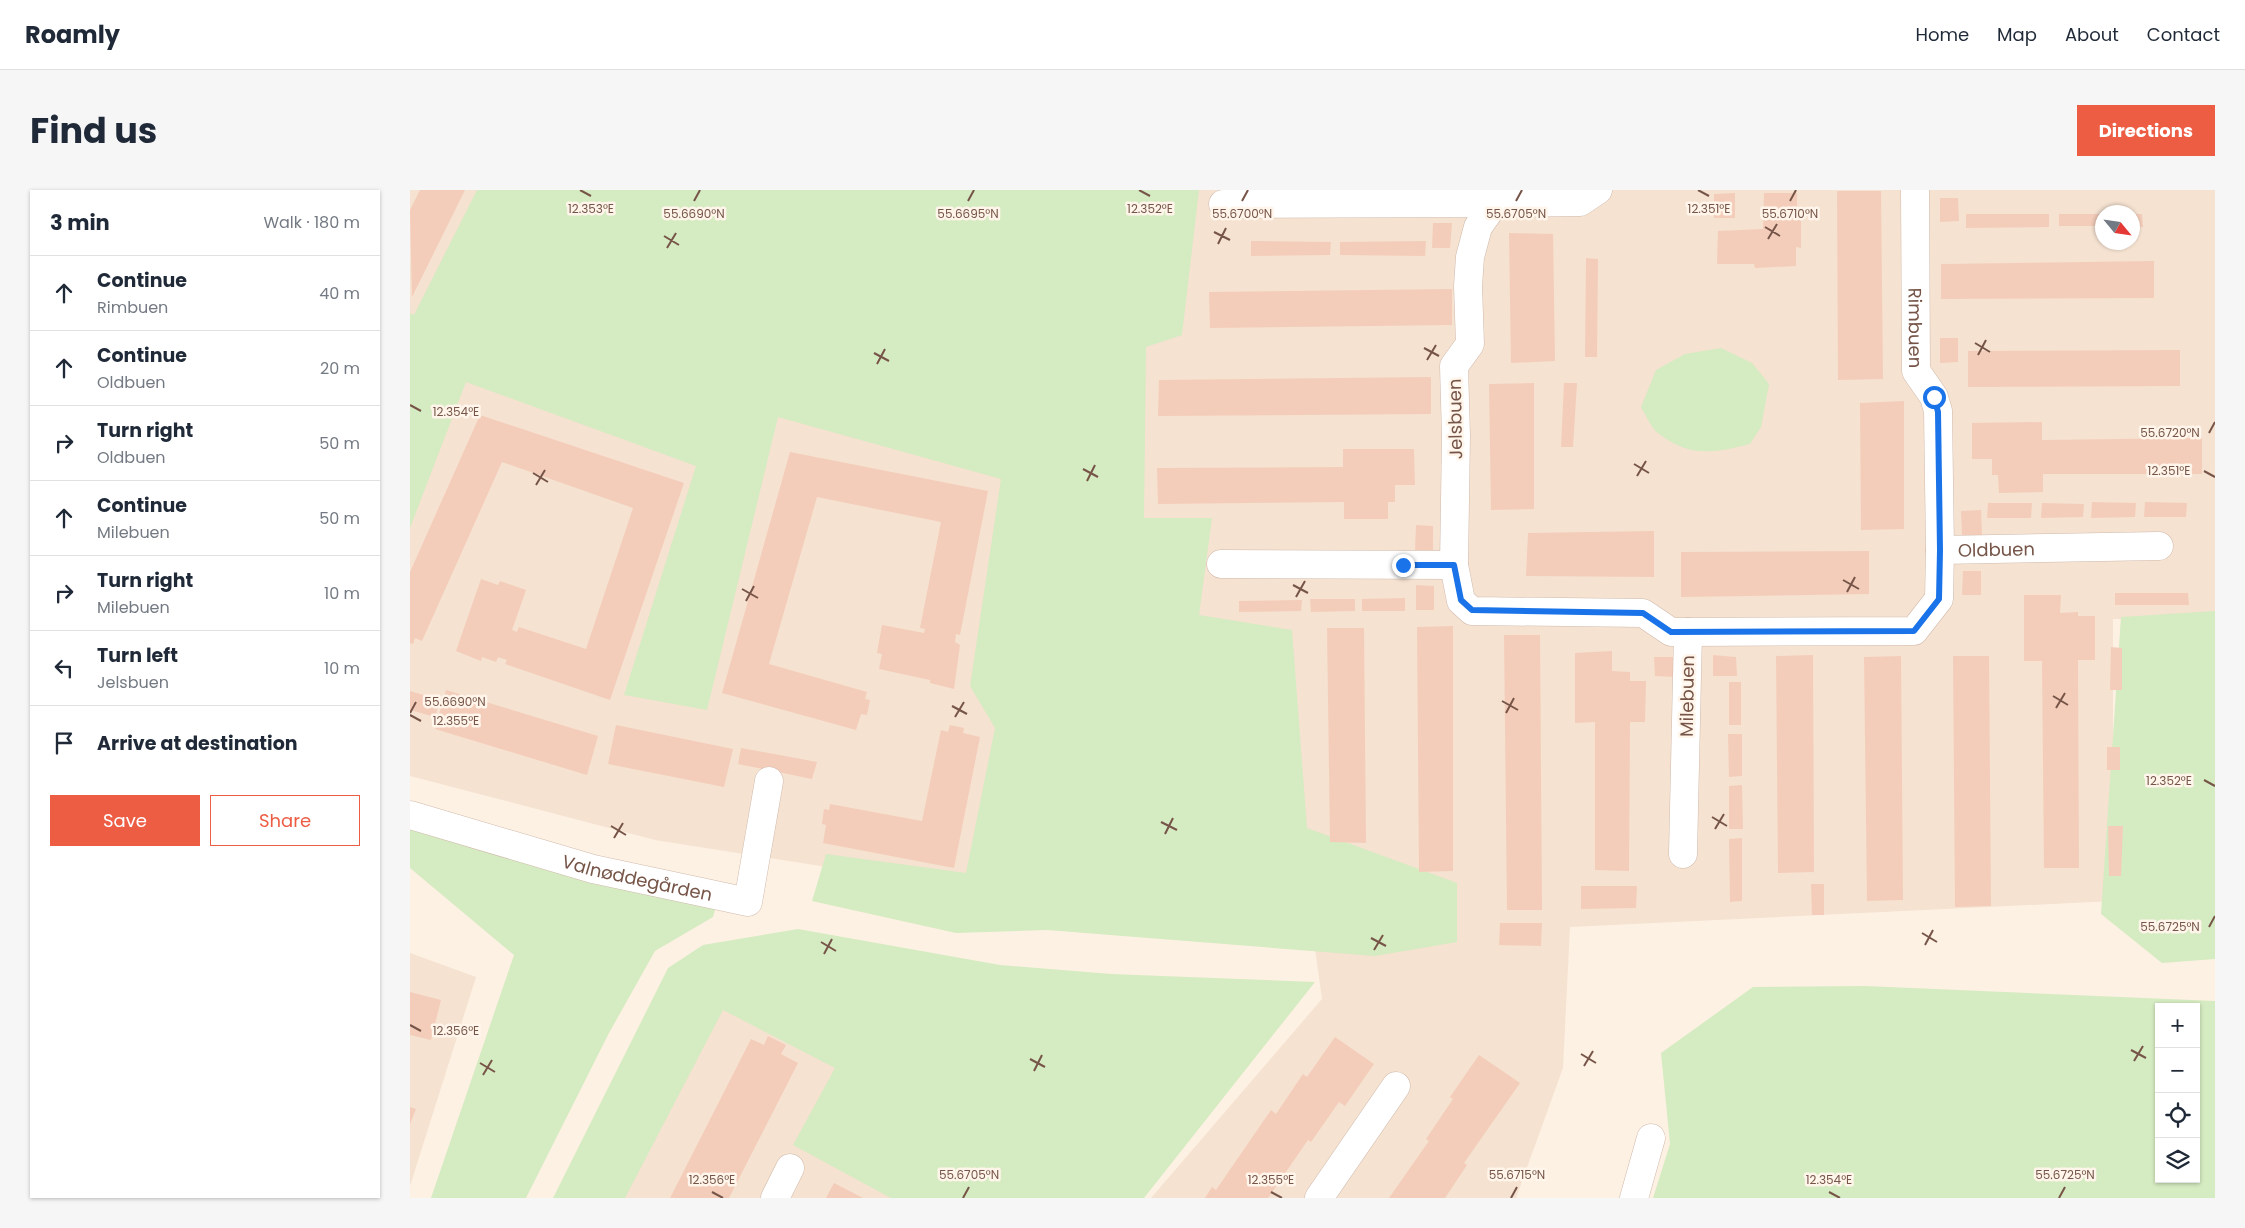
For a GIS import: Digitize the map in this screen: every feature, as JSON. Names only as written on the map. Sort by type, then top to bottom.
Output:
[{"type":"street","points":[[1224,204],[1495,197],[1580,202],[1598,190]]},
{"type":"street","name":"Rimbuen","points":[[1915,190],[1916,371],[1934,397],[1938,412],[1940,550]]},
{"type":"street","name":"Jelsbuen","points":[[1454,565],[1456,436],[1454,366],[1470,344],[1468,286],[1470,257],[1478,227],[1495,197]]},
{"type":"street","name":"Oldbuen","points":[[1688,632],[1914,631],[1939,599],[1940,550],[2159,546]]},
{"type":"street","points":[[1221,564],[1454,565]]},
{"type":"street","name":"Milebuen","points":[[1454,565],[1461,600],[1472,610],[1643,613],[1671,632],[1688,632],[1683,854]]},
{"type":"street","name":"Valnøddegården","points":[[410,815],[593,869],[748,902],[769,781]]},
{"type":"street","points":[[1318,1198],[1396,1086]]},
{"type":"street","points":[[1634,1198],[1651,1138]]},
{"type":"street","points":[[775,1198],[790,1168]]},
{"type":"shaded area","points":[[410,190],[496,190],[787,399],[1015,473],[985,892],[655,840],[410,776]]},
{"type":"shaded area","points":[[1145,190],[2215,190],[2215,621],[2113,619],[2113,901],[1570,927],[1563,1068],[1516,1198],[1151,1198],[1322,999],[1273,648],[1174,618],[1113,518]]},
{"type":"shaded area","points":[[410,953],[476,977],[410,1186]]},
{"type":"shaded area","points":[[712,988],[846,1064],[918,1198],[607,1198]]},
{"type":"green space","points":[[477,190],[1199,190],[1182,335],[1146,347],[1144,518],[1212,518],[1199,615],[1292,630],[1307,828],[1457,883],[1457,942],[1375,956],[1047,930],[956,933],[812,901],[826,854],[966,873],[995,728],[970,686],[1001,479],[778,417],[707,710],[624,695],[696,466],[466,382],[410,528],[410,313],[414,315]]},
{"type":"green space","points":[[1721,348],[1752,363],[1769,384],[1761,427],[1750,444],[1714,451],[1692,450],[1681,447],[1655,431],[1641,407],[1656,370],[1685,354]]},
{"type":"green space","points":[[2215,611],[2215,959],[2162,963],[2101,914],[2121,617]]},
{"type":"green space","points":[[410,805],[718,898],[713,917],[655,951],[609,1033],[526,1198],[431,1198],[514,955],[410,868]]},
{"type":"green space","points":[[798,929],[1000,965],[1111,974],[1315,982],[1144,1198],[891,1198],[793,1145],[835,1068],[723,1010],[625,1198],[553,1198],[668,968],[703,945]]},
{"type":"green space","points":[[1865,986],[2215,1001],[2215,1198],[1653,1198],[1670,1144],[1661,1053],[1753,987]]},
{"type":"building","points":[[420,190],[465,190],[412,297],[410,210]]},
{"type":"building","points":[[1837,191],[1881,191],[1883,379],[1838,380]]},
{"type":"building","points":[[1735,193],[1735,218],[1714,218],[1714,194]]},
{"type":"building","points":[[1764,193],[1797,193],[1797,220],[1801,220],[1801,248],[1796,247],[1796,266],[1755,268],[1754,264],[1717,264],[1718,231],[1763,229]]},
{"type":"building","points":[[1940,198],[1958,198],[1959,221],[1940,222]]},
{"type":"building","points":[[1966,214],[2049,214],[2049,227],[1966,228]]},
{"type":"building","points":[[2059,214],[2095,214],[2095,226],[2059,226]]},
{"type":"building","points":[[2140,214],[2142,214],[2143,227],[2140,227]]},
{"type":"building","points":[[1433,223],[1452,223],[1450,248],[1432,248]]},
{"type":"building","points":[[1509,233],[1553,234],[1555,361],[1511,363]]},
{"type":"building","points":[[1251,241],[1331,242],[1330,255],[1251,256]]},
{"type":"building","points":[[1426,241],[1425,256],[1340,255],[1340,242]]},
{"type":"building","points":[[1586,258],[1598,259],[1597,357],[1585,357]]},
{"type":"building","points":[[2154,261],[2154,298],[1941,299],[1941,264]]},
{"type":"building","points":[[1452,289],[1452,325],[1210,328],[1209,292]]},
{"type":"building","points":[[1940,338],[1958,338],[1958,362],[1940,363]]},
{"type":"building","points":[[2180,350],[2180,386],[1968,387],[1968,351]]},
{"type":"building","points":[[1431,377],[1431,414],[1158,416],[1159,380]]},
{"type":"building","points":[[1534,383],[1534,509],[1491,510],[1489,384]]},
{"type":"building","points":[[1564,383],[1577,383],[1573,447],[1561,447]]},
{"type":"building","points":[[1904,401],[1904,529],[1861,530],[1860,403]]},
{"type":"building","points":[[480,415],[684,483],[610,700],[505,664],[507,660],[498,657],[496,662],[482,657],[481,661],[456,651],[481,579],[498,585],[500,581],[526,590],[512,630],[517,632],[519,627],[586,649],[633,508],[502,462],[422,641],[415,638],[413,644],[410,643],[410,572]]},
{"type":"building","points":[[2042,422],[2042,440],[2202,438],[2202,474],[2043,474],[2043,492],[1999,493],[1998,475],[1992,475],[1992,459],[1972,459],[1972,423]]},
{"type":"building","points":[[1343,449],[1414,449],[1415,485],[1395,485],[1395,502],[1388,502],[1388,519],[1344,519],[1344,502],[1158,504],[1157,468],[1343,467]]},
{"type":"building","points":[[790,452],[988,491],[960,635],[956,634],[955,642],[960,645],[954,689],[930,683],[930,680],[879,669],[882,654],[877,653],[882,625],[924,633],[925,629],[920,628],[941,522],[817,497],[769,664],[867,692],[865,699],[870,700],[867,715],[861,714],[856,730],[722,693]]},
{"type":"building","points":[[2092,502],[2136,503],[2135,517],[2091,518]]},
{"type":"building","points":[[2145,502],[2187,503],[2186,517],[2144,517]]},
{"type":"building","points":[[1988,503],[2032,503],[2031,518],[1987,518]]},
{"type":"building","points":[[2042,503],[2084,504],[2083,517],[2041,518]]},
{"type":"building","points":[[1981,510],[1982,535],[1962,535],[1961,511]]},
{"type":"building","points":[[1416,525],[1433,526],[1433,550],[1415,550]]},
{"type":"building","points":[[1654,531],[1654,577],[1526,576],[1528,533]]},
{"type":"building","points":[[1869,551],[1869,594],[1681,597],[1681,552]]},
{"type":"building","points":[[1963,571],[1981,571],[1981,595],[1962,595]]},
{"type":"building","points":[[1416,585],[1434,586],[1434,610],[1416,610]]},
{"type":"building","points":[[2115,593],[2188,593],[2189,605],[2115,605]]},
{"type":"building","points":[[2024,595],[2061,595],[2060,613],[2078,612],[2078,616],[2095,616],[2095,660],[2078,660],[2079,868],[2044,868],[2042,661],[2024,661]]},
{"type":"building","points":[[1405,598],[1405,611],[1362,611],[1362,599]]},
{"type":"building","points":[[1310,599],[1355,599],[1355,611],[1311,612]]},
{"type":"building","points":[[1302,600],[1301,611],[1239,612],[1239,601]]},
{"type":"building","points":[[1453,626],[1453,871],[1419,872],[1417,627]]},
{"type":"building","points":[[1327,628],[1364,628],[1366,843],[1330,842]]},
{"type":"building","points":[[1504,635],[1540,635],[1542,910],[1507,910]]},
{"type":"building","points":[[2111,647],[2122,648],[2122,690],[2110,690]]},
{"type":"building","points":[[1612,651],[1612,671],[1630,672],[1630,681],[1646,681],[1645,722],[1630,722],[1629,871],[1595,870],[1595,722],[1575,723],[1575,653]]},
{"type":"building","points":[[1713,655],[1736,657],[1737,676],[1713,676]]},
{"type":"building","points":[[1813,655],[1814,872],[1778,873],[1776,656]]},
{"type":"building","points":[[1901,656],[1903,900],[1867,901],[1864,657]]},
{"type":"building","points":[[1953,656],[1989,656],[1991,906],[1955,907]]},
{"type":"building","points":[[1654,657],[1677,657],[1676,677],[1655,676]]},
{"type":"building","points":[[1729,682],[1741,682],[1741,725],[1729,725]]},
{"type":"building","points":[[446,690],[598,736],[587,775],[435,729]]},
{"type":"building","points":[[410,691],[440,700],[435,717],[410,710]]},
{"type":"building","points":[[616,725],[733,749],[724,787],[608,764]]},
{"type":"building","points":[[950,725],[964,728],[963,733],[980,737],[954,868],[823,843],[826,825],[822,824],[824,809],[829,810],[830,804],[922,821],[941,730],[948,732]]},
{"type":"building","points":[[1728,734],[1742,734],[1742,776],[1729,777]]},
{"type":"building","points":[[2107,747],[2120,747],[2120,770],[2107,770]]},
{"type":"building","points":[[741,748],[817,762],[812,779],[738,764]]},
{"type":"building","points":[[1742,785],[1743,829],[1729,829],[1729,786]]},
{"type":"building","points":[[2108,826],[2123,826],[2121,876],[2109,876]]},
{"type":"building","points":[[1742,838],[1742,901],[1730,902],[1729,839]]},
{"type":"building","points":[[1811,884],[1824,884],[1824,915],[1812,915]]},
{"type":"building","points":[[1581,886],[1637,886],[1636,908],[1581,909]]},
{"type":"building","points":[[1500,923],[1542,923],[1541,946],[1499,945]]},
{"type":"building","points":[[410,992],[441,1000],[431,1040],[410,1035]]},
{"type":"building","points":[[768,1036],[786,1045],[781,1054],[798,1063],[729,1198],[670,1198],[751,1039],[764,1045]]},
{"type":"building","points":[[1335,1037],[1374,1064],[1345,1106],[1339,1102],[1311,1142],[1308,1140],[1268,1198],[1205,1198],[1212,1187],[1216,1190],[1271,1110],[1276,1114],[1303,1074],[1307,1077]]},
{"type":"building","points":[[1479,1055],[1520,1083],[1464,1163],[1467,1165],[1445,1198],[1389,1198],[1429,1141],[1426,1139],[1453,1099],[1450,1097]]},
{"type":"building","points":[[410,1107],[416,1109],[410,1124]]},
{"type":"building","points":[[834,1183],[863,1198],[826,1198]]},
{"type":"route","points":[[1403,565],[1454,565],[1461,600],[1472,610],[1643,613],[1671,632],[1914,631],[1939,599],[1938,412],[1934,397]]}]
